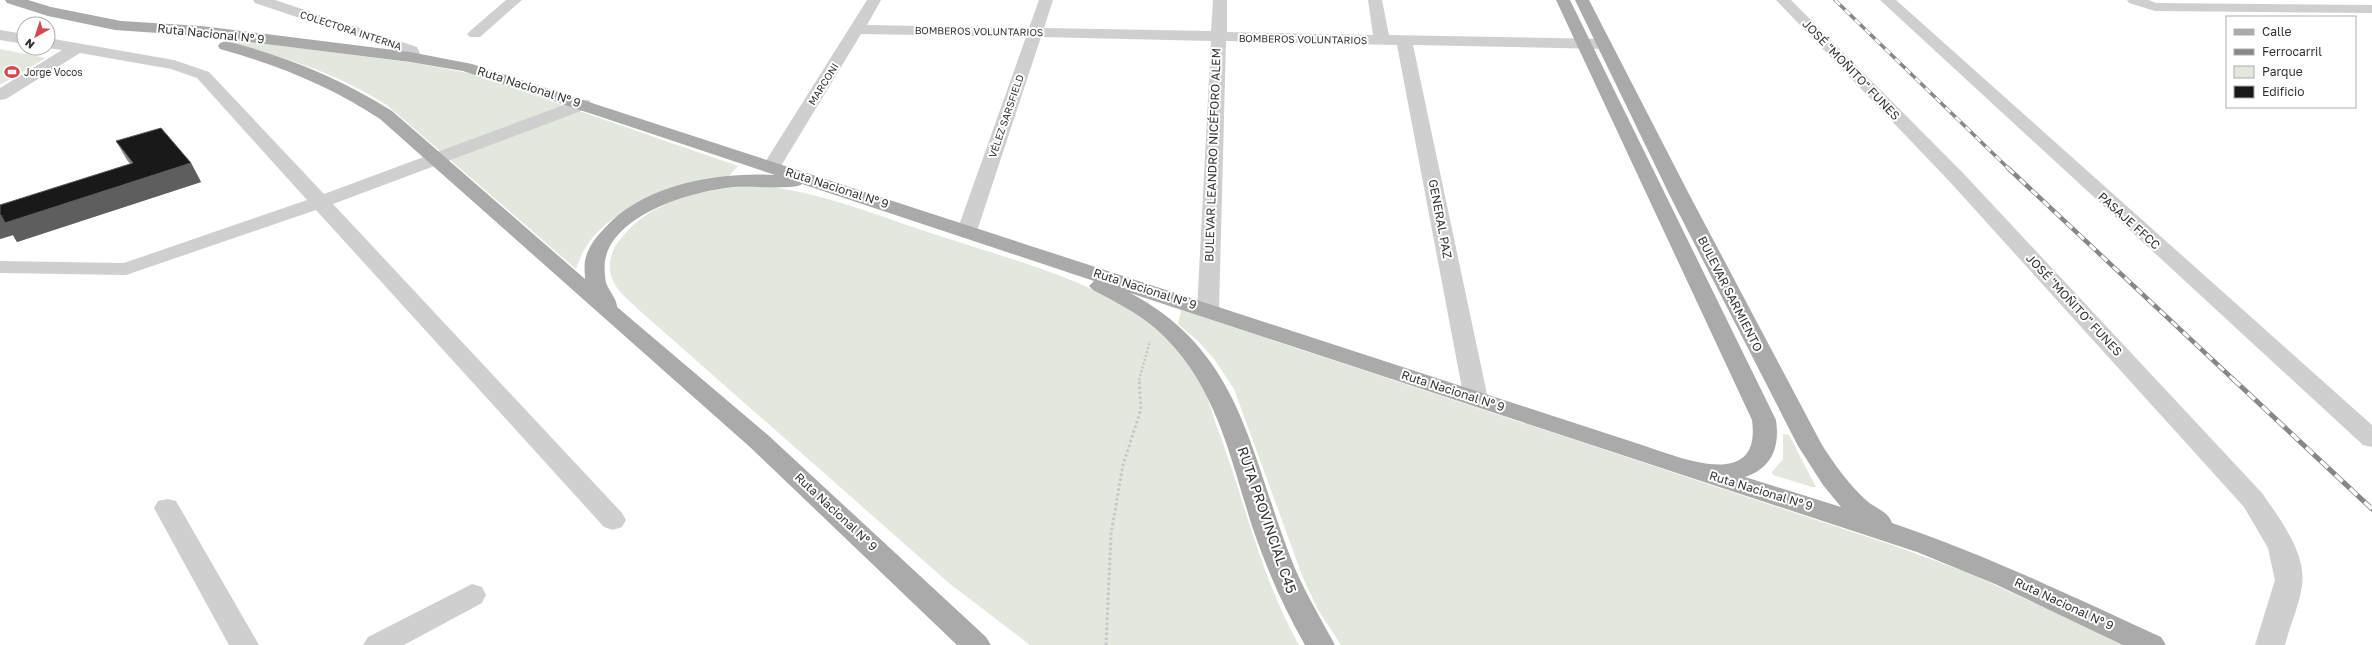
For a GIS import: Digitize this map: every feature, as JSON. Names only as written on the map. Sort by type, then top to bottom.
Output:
[{"type":"main road","name":"Ruta Nacional Nº 9","points":[[12,0],[48,11],[226,46],[308,71],[359,96],[386,115],[614,316],[760,442],[976,645]]},
{"type":"main road","name":"BULEVAR SARMIENTO","points":[[1563,0],[1594,44],[1680,196],[1792,413],[1820,463],[1844,494],[1876,520],[1927,545]]},
{"type":"main road","name":"BULEVAR SARMIENTO","points":[[1582,0],[1594,44],[1656,196],[1761,411],[1767,431],[1766,449],[1752,464],[1727,472],[1694,470]]},
{"type":"main road","name":"Ruta Nacional Nº 9","points":[[115,25],[201,32],[414,58],[466,67],[583,104],[1476,399],[1927,545],[2046,595],[2151,645]]},
{"type":"main road","points":[[614,316],[599,294],[595,283],[594,262],[606,237],[631,214],[672,195],[722,183],[760,180],[834,187]]},
{"type":"main road","points":[[1656,196],[1680,196]]},
{"type":"main road","name":"RUTA PROVINCIAL C45","points":[[1008,244],[1106,289],[1149,313],[1161,322],[1200,362],[1220,391],[1235,426],[1276,555],[1296,604],[1320,645]]},
{"type":"main road","points":[[1761,411],[1792,413]]},
{"type":"main road","points":[[906,578],[990,645]]},
{"type":"street","name":"COLECTORA INTERNA","points":[[259,0],[284,23]]},
{"type":"street","name":"COLECTORA INTERNA","points":[[259,0],[411,50],[414,58]]},
{"type":"street","points":[[475,34],[515,0]]},
{"type":"street","name":"MARCONI","points":[[771,166],[858,30],[874,0]]},
{"type":"street","name":"VÉLEZ SARSFIELD","points":[[967,231],[1046,0]]},
{"type":"street","name":"BULEVAR LEANDRO NICÉFORO ALEM","points":[[1208,310],[1217,38],[1220,0]]},
{"type":"street","points":[[1374,0],[1382,39]]},
{"type":"street","name":"JOSÉ \"MOÑITO\" FUNES","points":[[1783,0],[1957,178],[2253,500],[2272,528],[2283,551],[2289,581],[2270,645]]},
{"type":"street","name":"PASAJE FFCC","points":[[1887,0],[2372,439]]},
{"type":"street","points":[[2134,0],[2155,7],[2372,9]]},
{"type":"street","name":"BOMBEROS VOLUNTARIOS","points":[[858,30],[1035,32],[1217,38],[1382,39],[1594,44]]},
{"type":"street","points":[[0,35],[16,38]]},
{"type":"street","name":"GENERAL PAZ","points":[[1404,40],[1476,399]]},
{"type":"street","points":[[56,44],[80,47],[174,65],[203,75],[613,520]]},
{"type":"street","points":[[0,95],[80,47]]},
{"type":"street","points":[[3,269],[126,269],[320,202],[583,104]]},
{"type":"street","points":[[167,508],[244,645]]},
{"type":"street","points":[[378,645],[472,595]]},
{"type":"path","points":[[1106,645],[1114,518],[1123,465],[1141,408],[1139,378],[1147,347],[1161,322]]},
{"type":"green space","points":[[196,34],[421,64],[473,74],[738,166],[729,176],[661,196],[639,204],[618,215],[601,229],[586,247],[576,269],[388,106],[366,92],[295,62]]},
{"type":"green space","name":"Jorge Vocos","points":[[0,49],[16,52],[16,56],[36,56],[46,58],[0,85]]},
{"type":"green space","points":[[762,186],[784,189],[828,199],[1034,266],[1107,296],[1150,322],[1170,340],[1187,359],[1200,380],[1207,396],[1263,564],[1285,619],[1299,645],[1030,645],[950,584],[639,310],[624,296],[614,283],[610,263],[614,249],[632,226],[648,214],[684,197],[703,192]]},
{"type":"green space","points":[[1181,310],[1895,546],[1971,574],[2125,645],[1341,645],[1318,610],[1303,578],[1234,389],[1214,359],[1198,341],[1178,324]]},
{"type":"green space","points":[[1783,434],[1789,435],[1816,487],[1773,475],[1772,472],[1783,459]]},
{"type":"building","points":[[161,128],[191,163],[5,223],[1,215],[0,216],[0,205],[133,163],[116,141]]},
{"type":"railway","points":[[1835,0],[2009,169]]},
{"type":"railway","points":[[2008,168],[2234,380]]},
{"type":"railway","points":[[2233,379],[2372,509]]},
{"type":"place","name":"Jorge Vocos","points":[[12,72]]}]
